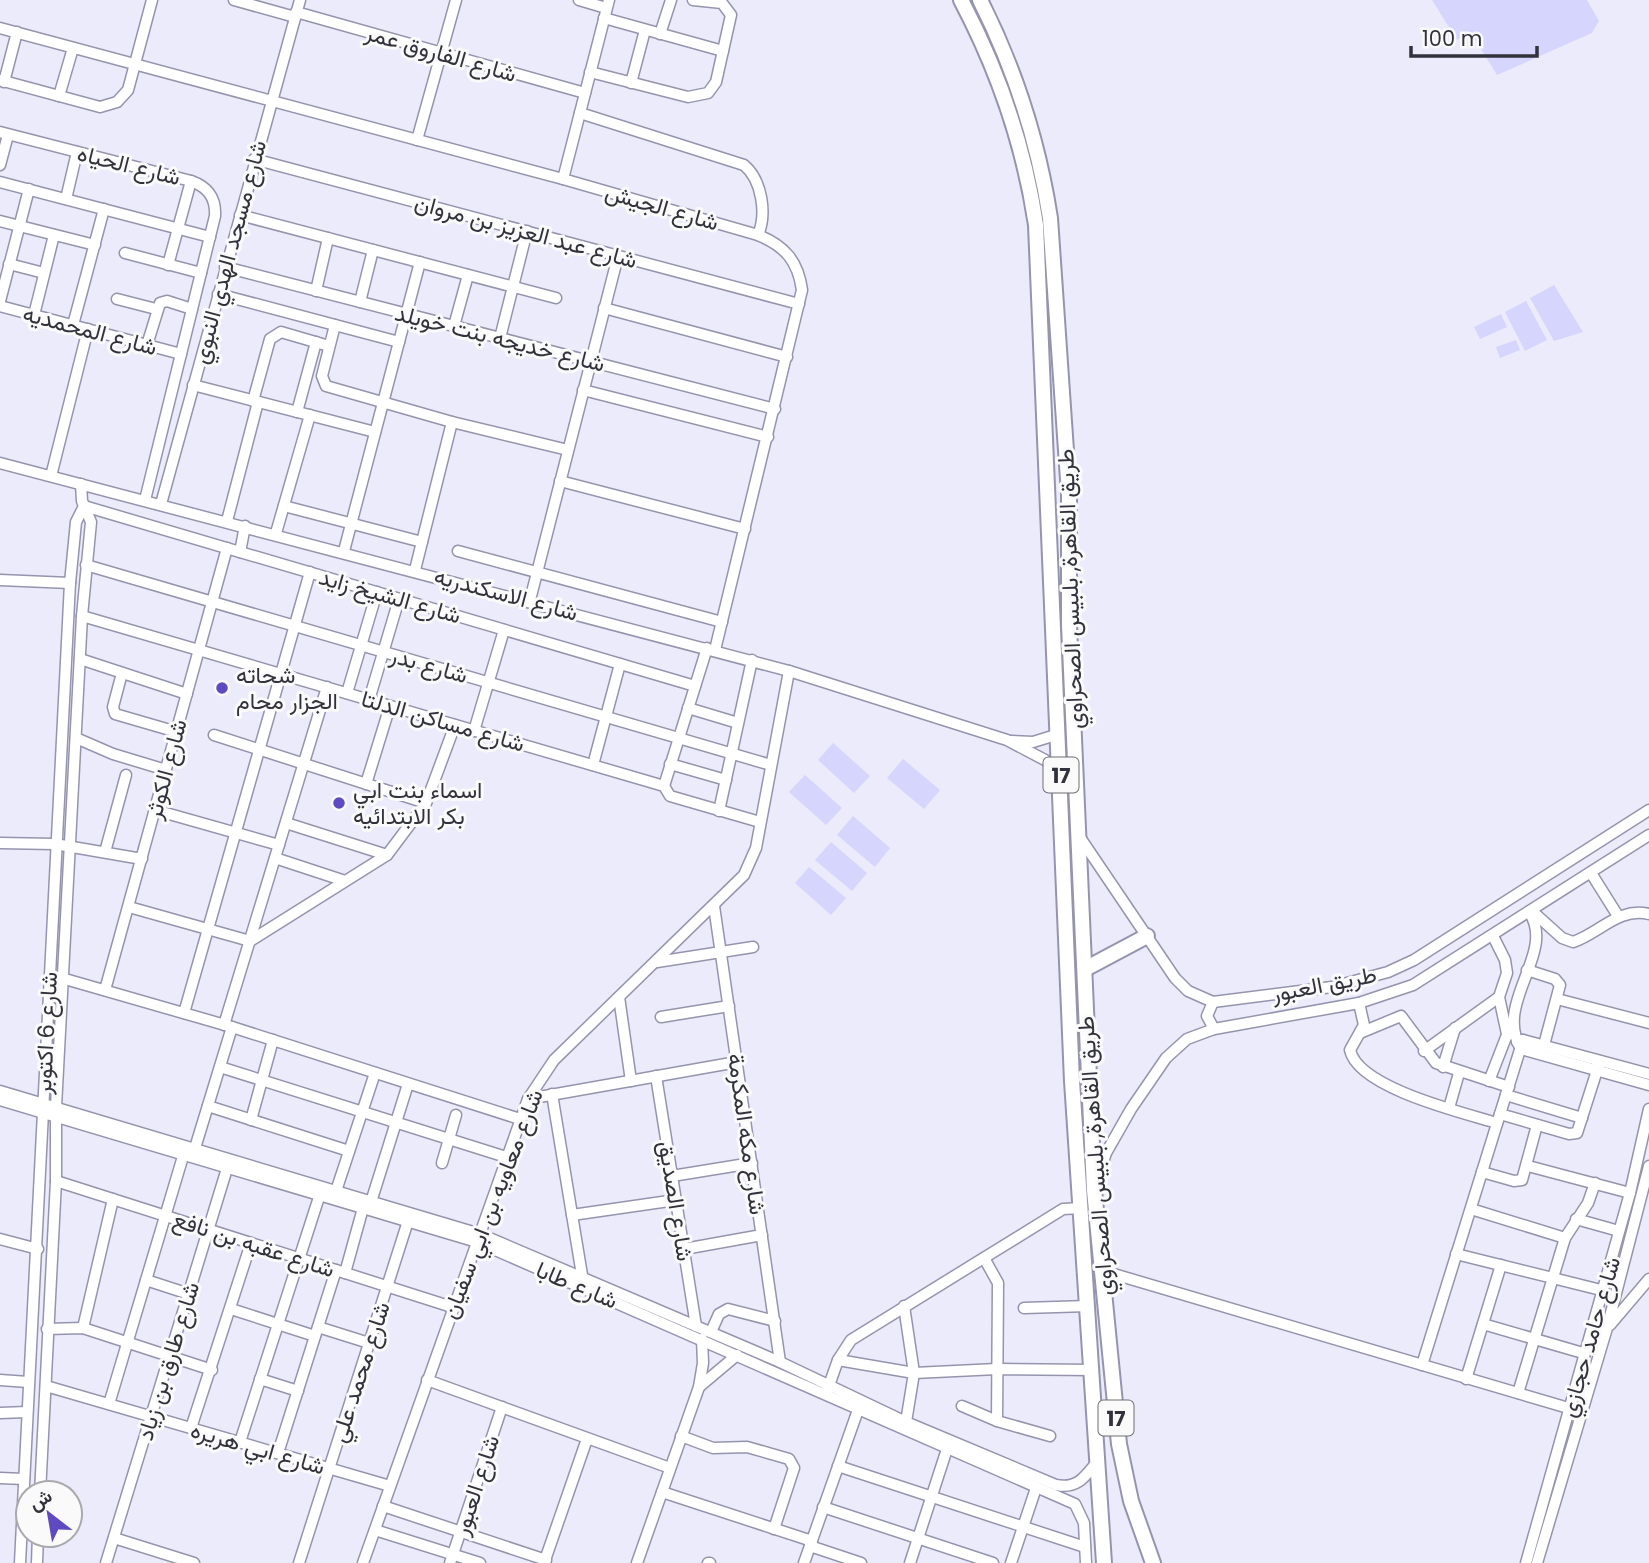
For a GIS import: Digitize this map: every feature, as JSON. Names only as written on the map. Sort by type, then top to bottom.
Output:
[{"type":"highway","name":"طريق القاهرة, بلبيس الصحراوي","points":[[961,0],[985,47],[1010,109],[1030,188],[1040,276],[1072,1081],[1104,1563]]},
{"type":"highway","name":"طريق القاهرة, بلبيس الصحراوي","points":[[980,0],[1009,63],[1023,102],[1044,182],[1056,273],[1069,494],[1069,625],[1094,1190],[1119,1444],[1131,1501],[1153,1563]]},
{"type":"highway","points":[[1048,495],[1056,501],[1069,494]]},
{"type":"highway","points":[[1049,528],[1061,525],[1069,529]]},
{"type":"highway","points":[[1085,969],[1147,936]]},
{"type":"street","points":[[17,32],[2,81],[100,107],[109,106],[123,97],[128,90],[152,0]]},
{"type":"street","name":"شارع الفاروق عمر","points":[[234,0],[296,14],[585,93]]},
{"type":"street","name":"شارع مسجد الهدي النبوي","points":[[162,504],[254,159],[300,0]]},
{"type":"street","points":[[417,139],[456,0]]},
{"type":"street","points":[[579,0],[606,9],[646,30],[723,51]]},
{"type":"street","points":[[660,34],[671,0]]},
{"type":"street","points":[[590,72],[688,97],[702,96],[716,82],[731,22],[728,8],[715,1],[693,0]]},
{"type":"street","points":[[563,178],[606,9]]},
{"type":"street","name":"شارع الجيش","points":[[0,28],[563,178],[758,235],[773,242],[794,262],[802,290],[775,409],[722,622],[695,686],[664,786]]},
{"type":"street","points":[[631,83],[646,30]]},
{"type":"street","points":[[59,96],[73,48]]},
{"type":"street","points":[[580,113],[744,165],[755,178],[762,206],[762,226],[758,235]]},
{"type":"street","points":[[0,165],[4,134]]},
{"type":"street","name":"شارع الحياه","points":[[4,134],[200,184],[213,198],[215,216],[210,237]]},
{"type":"street","points":[[66,199],[77,152]]},
{"type":"street","name":"شارع عبد العزيز بن مروان","points":[[254,159],[799,303]]},
{"type":"street","points":[[169,265],[191,181]]},
{"type":"street","points":[[0,182],[210,237]]},
{"type":"street","points":[[0,318],[9,264],[29,189]]},
{"type":"street","points":[[73,325],[104,209]]},
{"type":"street","points":[[240,215],[556,298]]},
{"type":"street","points":[[0,221],[94,246]]},
{"type":"street","points":[[500,338],[527,231]]},
{"type":"street","points":[[34,315],[54,235]]},
{"type":"street","name":"شارع مسجد الهدي النبوي","points":[[145,500],[210,237]]},
{"type":"street","points":[[316,291],[328,238]]},
{"type":"street","points":[[360,302],[373,250]]},
{"type":"street","points":[[125,253],[201,273]]},
{"type":"street","points":[[530,600],[618,256]]},
{"type":"street","points":[[344,551],[420,262]]},
{"type":"street","points":[[9,264],[44,273]]},
{"type":"street","name":"شارع خديجه بنت خويلد","points":[[225,267],[775,409]]},
{"type":"street","points":[[454,327],[468,275]]},
{"type":"street","points":[[218,294],[399,342]]},
{"type":"street","points":[[117,299],[156,309]]},
{"type":"street","points":[[147,345],[160,303],[167,301],[192,309]]},
{"type":"street","name":"شارع المحمديه","points":[[1,304],[181,354]]},
{"type":"street","points":[[604,307],[787,357]]},
{"type":"street","points":[[335,325],[322,376],[323,384],[452,422],[568,450]]},
{"type":"street","points":[[51,476],[88,329]]},
{"type":"street","points":[[227,521],[272,336],[281,332],[330,346]]},
{"type":"street","points":[[297,412],[316,342]]},
{"type":"street","points":[[193,386],[375,432]]},
{"type":"street","points":[[583,390],[768,437]]},
{"type":"street","points":[[276,533],[310,415]]},
{"type":"street","points":[[415,570],[452,422]]},
{"type":"street","name":"شارع الاسكندريه","points":[[0,463],[276,533],[752,660],[1007,740],[1045,760],[1061,772]]},
{"type":"street","points":[[561,481],[745,529]]},
{"type":"street","name":"شارع 6 اكتوبر","points":[[41,1479],[56,1181],[55,1118],[65,979],[82,616],[91,522],[81,484]]},
{"type":"street","name":"شارع 6 اكتوبر","points":[[24,1479],[38,1249],[42,1108],[69,583],[76,522],[85,506]]},
{"type":"street","name":"شارع الشيخ زايد","points":[[85,506],[695,686]]},
{"type":"street","points":[[284,506],[422,542]]},
{"type":"street","points":[[240,552],[246,526]]},
{"type":"street","name":"شارع الكوثر","points":[[105,990],[228,548]]},
{"type":"street","points":[[458,551],[722,622]]},
{"type":"street","name":"شارع بدر","points":[[86,565],[771,765]]},
{"type":"street","points":[[184,1013],[310,572]]},
{"type":"street","points":[[0,580],[69,583]]},
{"type":"street","points":[[346,693],[377,592]]},
{"type":"street","points":[[369,700],[399,599]]},
{"type":"street","name":"شارع مساكن الدلتا","points":[[82,616],[664,786],[670,796],[760,822]]},
{"type":"street","points":[[474,730],[504,630]]},
{"type":"street","points":[[80,659],[187,694]]},
{"type":"street","points":[[719,811],[752,660]]},
{"type":"street","points":[[593,765],[620,664]]},
{"type":"street","name":"شارع معاويه بن ابي سفيان","points":[[367,1562],[383,1506],[452,1307],[528,1099],[554,1060],[744,875],[753,860],[789,671]]},
{"type":"street","points":[[122,673],[113,707],[115,713],[177,732]]},
{"type":"street","points":[[195,1149],[220,1067],[250,941],[327,687]]},
{"type":"street","points":[[366,784],[390,706]]},
{"type":"street","points":[[688,708],[738,723]]},
{"type":"street","points":[[128,907],[250,941],[387,855],[426,803],[455,725]]},
{"type":"street","name":"شارع الاسكندريه","points":[[1007,740],[1033,742],[1059,734]]},
{"type":"street","points":[[214,735],[426,803]]},
{"type":"street","points":[[76,738],[113,754],[166,770]]},
{"type":"street","points":[[670,764],[726,780]]},
{"type":"street","points":[[105,852],[126,775]]},
{"type":"street","points":[[155,810],[279,845]]},
{"type":"street","name":"طريق العبور","points":[[1213,1002],[1332,988],[1415,960],[1649,810]]},
{"type":"street","points":[[286,823],[387,855]]},
{"type":"street","name":"طريق العبور","points":[[1094,1190],[1115,1136],[1166,1058],[1187,1039],[1214,1029],[1359,1003],[1413,985],[1649,835]]},
{"type":"street","points":[[1079,836],[1181,985],[1196,996],[1213,1002],[1207,1016],[1214,1029]]},
{"type":"street","points":[[0,843],[55,844],[142,859]]},
{"type":"street","points":[[275,858],[345,881]]},
{"type":"street","points":[[1591,873],[1618,916]]},
{"type":"street","name":"شارع مكه المكرمة","points":[[714,906],[780,1362]]},
{"type":"street","points":[[1531,911],[1562,937],[1573,942],[1618,916],[1629,913],[1649,914]]},
{"type":"street","points":[[1485,1080],[1497,1059],[1512,1021],[1537,938],[1531,911]]},
{"type":"street","points":[[1493,936],[1505,960],[1507,973],[1499,997],[1507,1034]]},
{"type":"street","points":[[655,962],[753,947]]},
{"type":"street","points":[[1527,970],[1558,980],[1560,987],[1544,1045]]},
{"type":"street","points":[[65,979],[228,1026],[520,1119]]},
{"type":"street","points":[[619,997],[631,1081]]},
{"type":"street","points":[[1424,1051],[1499,997]]},
{"type":"street","points":[[1557,999],[1649,1023]]},
{"type":"street","points":[[1359,1003],[1364,1021],[1360,1033],[1351,1045],[1351,1055],[1357,1063],[1393,1088],[1449,1108],[1573,1134],[1582,1118],[1598,1066]]},
{"type":"street","points":[[661,1017],[729,1006]]},
{"type":"street","points":[[1360,1033],[1401,1016],[1424,1051],[1443,1067],[1485,1080],[1507,1091],[1582,1118]]},
{"type":"street","points":[[1422,1365],[1520,1044],[1512,1021]]},
{"type":"street","points":[[1443,1067],[1455,1028]]},
{"type":"street","points":[[251,1120],[273,1040]]},
{"type":"street","points":[[1520,1044],[1544,1045],[1649,1085]]},
{"type":"street","points":[[1520,1044],[1598,1066],[1649,1074]]},
{"type":"street","points":[[528,1099],[737,1062]]},
{"type":"street","points":[[220,1067],[506,1157]]},
{"type":"street","points":[[336,1192],[375,1073]]},
{"type":"street","points":[[1449,1108],[1459,1073]]},
{"type":"street","name":"شارع الصديق","points":[[656,1076],[696,1326]]},
{"type":"street","points":[[278,1453],[316,1331],[367,1205],[408,1084]]},
{"type":"street","name":"شارع طابا","points":[[0,1091],[42,1108],[55,1118],[336,1192],[408,1222],[479,1238],[737,1355],[905,1422],[1054,1490],[1080,1508],[1086,1563]]},
{"type":"street","points":[[552,1094],[582,1275]]},
{"type":"street","name":"شارع طابا","points":[[0,1100],[42,1108],[56,1107],[195,1149],[320,1194],[479,1238],[582,1275],[780,1362],[858,1410],[1036,1488],[1054,1490]]},
{"type":"street","points":[[208,1106],[349,1151]]},
{"type":"street","name":"شارع حامد حجازي","points":[[1526,1563],[1630,1193],[1649,1109]]},
{"type":"street","points":[[442,1163],[456,1115]]},
{"type":"street","points":[[1482,1172],[1517,1182],[1524,1178],[1537,1125]]},
{"type":"street","points":[[109,1404],[184,1153]]},
{"type":"street","name":"شارع طارق بن زياد","points":[[106,1563],[229,1163]]},
{"type":"street","points":[[672,1176],[752,1163]]},
{"type":"street","points":[[1528,1166],[1630,1193]]},
{"type":"street","name":"شارع حامد حجازي","points":[[1537,1563],[1646,1194],[1649,1166]]},
{"type":"street","name":"شارع عقبه بن نافع","points":[[56,1181],[452,1307]]},
{"type":"street","points":[[1518,1393],[1565,1238],[1588,1203],[1595,1183]]},
{"type":"street","points":[[240,1443],[320,1194]]},
{"type":"street","points":[[83,1328],[113,1199]]},
{"type":"street","points":[[572,1214],[676,1200]]},
{"type":"street","points":[[828,1390],[838,1360],[851,1339],[1063,1209],[1082,1208]]},
{"type":"street","points":[[1471,1209],[1565,1238]]},
{"type":"street","points":[[1576,1219],[1619,1231]]},
{"type":"street","name":"شارع محمد علي","points":[[299,1563],[408,1222]]},
{"type":"street","points":[[684,1249],[762,1235]]},
{"type":"street","points":[[0,1239],[38,1249]]},
{"type":"street","points":[[191,1428],[251,1243]]},
{"type":"street","points":[[1456,1254],[1601,1290]]},
{"type":"street","points":[[984,1258],[998,1283],[997,1421]]},
{"type":"street","points":[[1466,1379],[1501,1265]]},
{"type":"street","points":[[1100,1269],[1582,1412]]},
{"type":"street","points":[[1608,1328],[1649,1279]]},
{"type":"street","points":[[146,1280],[188,1294]]},
{"type":"street","points":[[35,1281],[50,1283]]},
{"type":"street","points":[[904,1306],[914,1373],[905,1422]]},
{"type":"street","points":[[1024,1308],[1088,1306]]},
{"type":"street","points":[[231,1309],[278,1324],[369,1343]]},
{"type":"street","points":[[711,1332],[719,1314],[728,1309],[775,1321]]},
{"type":"street","points":[[1483,1324],[1583,1353]]},
{"type":"street","points":[[47,1329],[83,1328],[212,1370]]},
{"type":"street","points":[[637,1563],[699,1387],[703,1363],[702,1339]]},
{"type":"street","points":[[699,1387],[737,1355]]},
{"type":"street","points":[[838,1360],[914,1373],[998,1369],[1092,1370]]},
{"type":"street","points":[[260,1379],[298,1391]]},
{"type":"street","points":[[0,1380],[28,1382]]},
{"type":"street","points":[[427,1380],[670,1468]]},
{"type":"street","name":"شارع ابي هريره","points":[[46,1386],[390,1486]]},
{"type":"street","points":[[962,1406],[997,1421],[1050,1436]]},
{"type":"street","name":"شارع العبور","points":[[451,1559],[502,1407]]},
{"type":"street","points":[[804,1563],[858,1410]]},
{"type":"street","points":[[0,1413],[27,1412]]},
{"type":"street","points":[[681,1436],[713,1448],[747,1447],[789,1459],[794,1468],[774,1529]]},
{"type":"street","points":[[383,1506],[545,1561],[587,1439]]},
{"type":"street","points":[[910,1563],[947,1449]]},
{"type":"street","points":[[1054,1490],[1073,1486],[1097,1462]]},
{"type":"street","points":[[838,1466],[1085,1547]]},
{"type":"street","points":[[0,1478],[24,1479]]},
{"type":"street","points":[[1011,1563],[1036,1488]]},
{"type":"street","points":[[662,1492],[774,1529],[861,1563]]},
{"type":"street","points":[[823,1507],[993,1563]]},
{"type":"street","points":[[375,1530],[451,1559],[480,1563]]},
{"type":"street","points":[[114,1538],[194,1563]]},
{"type":"shaded area","points":[[1432,0],[1587,0],[1599,21],[1592,33],[1497,75],[1471,33],[1457,40]]},
{"type":"shaded area","points":[[1554,285],[1583,332],[1554,341],[1530,298]]},
{"type":"shaded area","points":[[1526,301],[1547,340],[1525,351],[1505,312]]},
{"type":"shaded area","points":[[1501,314],[1507,327],[1480,339],[1474,327]]},
{"type":"shaded area","points":[[1516,340],[1520,350],[1500,358],[1496,347]]},
{"type":"shaded area","points":[[833,743],[870,776],[854,793],[818,760]]},
{"type":"shaded area","points":[[903,759],[940,790],[924,809],[887,778]]},
{"type":"shaded area","points":[[805,775],[842,808],[826,825],[789,792]]},
{"type":"shaded area","points":[[853,816],[890,848],[875,867],[837,835]]},
{"type":"shaded area","points":[[831,842],[867,873],[852,891],[815,860]]},
{"type":"shaded area","points":[[809,867],[846,898],[831,915],[795,883]]},
{"type":"place","name":"شحاته الجزار محام","points":[[222,688]]},
{"type":"place","name":"اسماء بنت ابي بكر الابتدائيه","points":[[339,803]]}]
